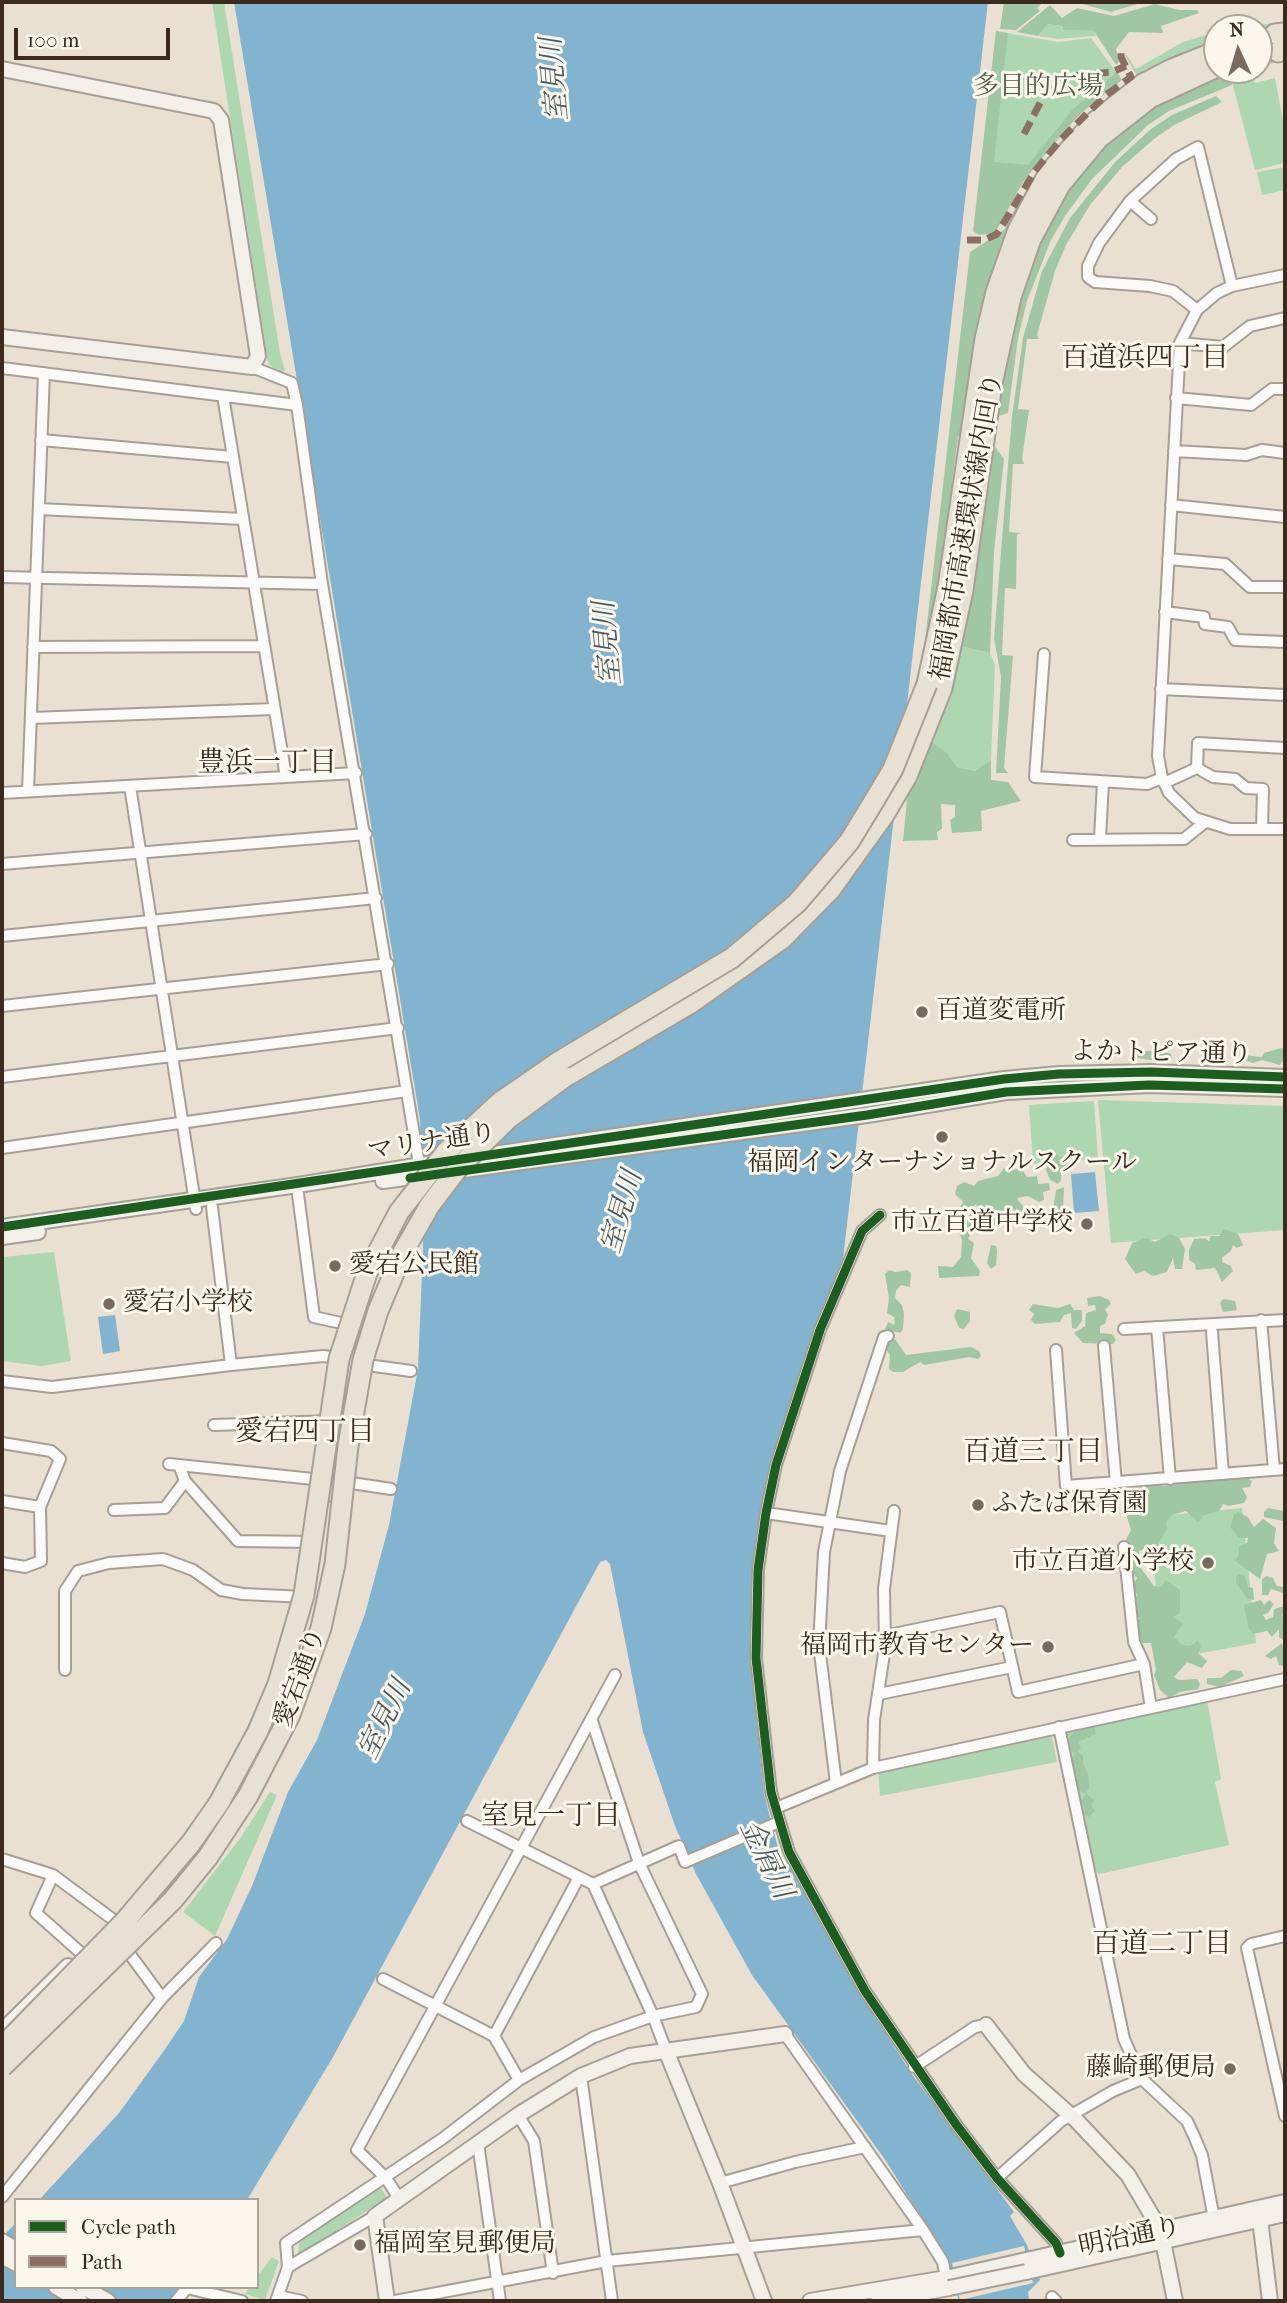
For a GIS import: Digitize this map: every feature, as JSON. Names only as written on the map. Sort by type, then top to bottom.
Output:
[{"type":"highway","points":[[2,2047],[125,1921],[191,1843],[219,1803],[258,1731],[278,1684],[304,1595],[340,1359],[367,1273],[399,1212],[446,1152],[500,1102],[558,1062],[732,958],[771,928],[849,842],[871,806],[893,769],[927,684],[948,587],[985,339],[996,292],[1018,230],[1048,174],[1091,125],[1143,84],[1203,57]]},
{"type":"highway","name":"福岡都市高速環状線内回り","points":[[2,2067],[173,1900],[208,1857],[248,1796],[290,1715],[321,1628],[335,1564],[348,1446],[363,1360],[378,1311],[402,1254],[430,1205],[459,1167],[509,1118],[565,1077],[691,1003],[782,939],[831,889],[884,816],[907,776],[929,726],[948,662],[963,590],[994,373],[1011,297],[1031,239],[1060,185],[1099,138],[1150,98],[1203,73]]},
{"type":"highway","points":[[281,1734],[292,1679],[310,1625],[327,1543],[352,1361],[367,1307],[408,1220],[453,1161],[516,1106],[565,1077]]},
{"type":"street","points":[[2,69],[214,111],[221,120],[257,338],[258,356],[252,367]]},
{"type":"street","points":[[1197,310],[1173,291],[1150,286],[1095,282],[1088,277],[1088,266],[1099,243],[1130,201],[1176,159],[1198,147],[1232,286]]},
{"type":"street","points":[[1130,201],[1151,219]]},
{"type":"street","points":[[1285,275],[1232,286],[1217,293],[1197,310],[1180,343],[1158,756],[1163,780],[1177,803],[1204,823],[1230,829],[1285,829]]},
{"type":"street","points":[[1180,343],[1223,347],[1250,326],[1285,318]]},
{"type":"street","points":[[2,337],[252,367],[292,383],[322,584],[356,773],[407,1091],[430,1169]]},
{"type":"street","points":[[2,368],[297,405]]},
{"type":"street","points":[[28,791],[44,373]]},
{"type":"street","points":[[1176,398],[1251,405],[1272,389],[1285,390]]},
{"type":"street","points":[[223,396],[286,777]]},
{"type":"street","points":[[41,440],[233,457]]},
{"type":"street","points":[[1174,451],[1246,455],[1262,450],[1285,453]]},
{"type":"street","points":[[1171,505],[1285,517]]},
{"type":"street","points":[[39,509],[243,519]]},
{"type":"street","points":[[1168,559],[1226,564],[1250,587],[1285,587]]},
{"type":"street","points":[[2,577],[322,584]]},
{"type":"street","points":[[1165,612],[1204,617],[1205,624],[1228,627],[1235,640],[1285,642]]},
{"type":"street","points":[[33,647],[263,646]]},
{"type":"street","points":[[1044,654],[1035,777],[1147,785],[1197,768],[1213,777],[1235,779],[1246,788],[1263,789],[1262,829]]},
{"type":"street","points":[[1161,689],[1285,695]]},
{"type":"street","points":[[31,718],[274,709]]},
{"type":"street","points":[[1197,768],[1198,743],[1285,748]]},
{"type":"street","points":[[2,793],[356,773]]},
{"type":"street","points":[[1100,838],[1103,782]]},
{"type":"street","points":[[130,786],[196,1204]]},
{"type":"street","points":[[1073,840],[1184,839],[1204,823]]},
{"type":"street","points":[[2,864],[366,834]]},
{"type":"street","points":[[2,936],[376,898]]},
{"type":"street","points":[[2,1006],[388,964]]},
{"type":"street","points":[[2,1077],[398,1028]]},
{"type":"street","name":"よかトピア通り","points":[[868,1108],[1004,1079],[1059,1074],[1151,1072],[1285,1077]]},
{"type":"street","name":"よかトピア通り","points":[[868,1108],[1006,1091],[1078,1086],[1285,1089]]},
{"type":"street","points":[[2,1148],[407,1091]]},
{"type":"street","name":"マリナ通り","points":[[2,1237],[196,1204],[430,1169],[868,1108]]},
{"type":"street","name":"マリナ通り","points":[[2,1227],[196,1204],[212,1207],[430,1169]]},
{"type":"street","name":"愛宕通り","points":[[2,2074],[129,1953],[202,1869],[264,1784],[322,1626],[338,1546],[360,1364],[368,1332],[395,1261],[427,1195],[430,1169]]},
{"type":"street","name":"愛宕通り","points":[[2,2031],[181,1853],[237,1772],[270,1704],[306,1597],[316,1542],[339,1358],[380,1250],[430,1169]]},
{"type":"street","points":[[298,1194],[314,1317],[351,1325]]},
{"type":"street","points":[[212,1207],[231,1365]]},
{"type":"street","points":[[880,1215],[862,1231],[820,1330],[776,1465],[758,1570],[756,1658],[762,1728],[779,1822],[789,1852],[865,1991],[914,2067],[997,2178],[1056,2243],[1060,2253]]},
{"type":"street","points":[[1056,1350],[1066,1486],[1280,1469],[1261,1320]]},
{"type":"street","points":[[1124,1329],[1187,1328],[1285,1320]]},
{"type":"street","points":[[1157,1327],[1170,1479]]},
{"type":"street","points":[[1212,1332],[1223,1474]]},
{"type":"street","points":[[836,1783],[820,1645],[821,1581],[829,1523],[841,1471],[884,1337],[888,1336]]},
{"type":"street","points":[[1104,1346],[1116,1483]]},
{"type":"street","points":[[2,1381],[52,1387],[231,1365],[323,1356],[339,1358]]},
{"type":"street","points":[[360,1364],[411,1371]]},
{"type":"street","points":[[214,1425],[331,1421]]},
{"type":"street","points":[[2,1443],[51,1451],[60,1459],[40,1507],[41,1561],[25,1567],[2,1563]]},
{"type":"street","points":[[316,1542],[238,1541],[185,1481],[174,1464],[323,1480]]},
{"type":"street","points":[[114,1510],[164,1508],[185,1481]]},
{"type":"street","points":[[345,1482],[391,1489]]},
{"type":"street","points":[[2,1501],[40,1507]]},
{"type":"street","points":[[873,1768],[874,1720],[884,1636],[884,1590],[894,1511]]},
{"type":"street","points":[[766,1513],[891,1531]]},
{"type":"street","points":[[1124,1547],[1134,1642],[1144,1664],[1151,1708]]},
{"type":"street","points":[[65,1670],[65,1591],[78,1571],[109,1563],[163,1559],[193,1570],[221,1590],[243,1594],[306,1597]]},
{"type":"street","points":[[884,1636],[1000,1612],[1018,1692],[1144,1664]]},
{"type":"street","points":[[879,1695],[1012,1667]]},
{"type":"street","points":[[400,2200],[386,2178],[357,2150],[615,1675]]},
{"type":"street","points":[[776,1808],[873,1768],[1285,1679]]},
{"type":"street","points":[[302,2301],[277,2299],[288,2267],[286,2243],[386,2178],[520,2080],[594,2037],[653,2016],[696,2007],[702,1993],[639,1863],[592,1721]]},
{"type":"street","points":[[1059,1727],[1124,2039],[1142,2079],[1191,2129],[1202,2155],[1214,2219]]},
{"type":"street","points":[[467,1821],[593,1884],[653,2016],[764,2301]]},
{"type":"street","points":[[593,1884],[679,1846],[685,1862],[779,1822]]},
{"type":"street","points":[[2,1859],[52,1875],[115,1921]]},
{"type":"street","points":[[52,1875],[36,1913],[81,1953]]},
{"type":"street","points":[[494,2036],[579,1877]]},
{"type":"street","points":[[1285,1936],[1251,1944],[1247,1948],[1285,2112]]},
{"type":"street","points":[[2,2197],[162,1998],[216,1943]]},
{"type":"street","points":[[129,1953],[162,1998]]},
{"type":"street","points":[[383,1979],[494,2036],[520,2080]]},
{"type":"street","points":[[914,2067],[975,2027],[986,2025],[1024,2074],[1128,2175],[1163,2236],[1175,2301]]},
{"type":"street","points":[[288,2267],[400,2200],[518,2115],[581,2076],[630,2056],[667,2053],[785,2034],[923,2230],[943,2262],[949,2289]]},
{"type":"street","points":[[581,2076],[612,2301]]},
{"type":"street","points":[[997,2178],[1070,2116],[1142,2079]]},
{"type":"street","points":[[518,2115],[534,2141],[553,2273]]},
{"type":"street","points":[[478,2143],[500,2301]]},
{"type":"street","points":[[720,2183],[795,2162],[865,2147]]},
{"type":"street","name":"明治通り","points":[[878,2301],[949,2289],[1031,2270],[1285,2202]]},
{"type":"street","name":"明治通り","points":[[1031,2270],[1060,2253],[1285,2214]]},
{"type":"street","points":[[375,2216],[387,2301]]},
{"type":"street","points":[[1260,2219],[1270,2301]]},
{"type":"street","points":[[395,2301],[607,2261],[923,2230]]},
{"type":"street","points":[[59,2289],[80,2301]]},
{"type":"street","points":[[87,2289],[108,2301]]},
{"type":"street","points":[[191,2289],[242,2301]]},
{"type":"street","name":"明治通り","points":[[810,2301],[949,2289]]},
{"type":"green space","points":[[212,2],[224,2],[285,371],[277,373],[268,362]]},
{"type":"green space","points":[[1004,2],[1043,2],[1037,8],[1040,11],[1016,30],[1000,29]]},
{"type":"green space","points":[[1075,2],[1144,2],[1111,12]]},
{"type":"green space","points":[[1155,4],[1179,10],[1197,10],[1199,13],[1161,26],[1163,33],[1129,32],[1116,49],[1119,62],[1116,65],[1094,31],[1064,30],[1062,26],[1048,24],[1038,36],[1017,32],[1050,5],[1062,18],[1077,8],[1114,16]]},
{"type":"green space","points":[[1285,21],[1283,59],[1273,62],[1273,23]]},
{"type":"green space","points":[[1048,24],[1061,26],[1065,30],[1094,31],[1096,36],[1058,39],[1038,36]]},
{"type":"green space","name":"多目的広場","points":[[996,31],[1058,42],[1091,38],[1122,80],[1079,115],[1031,172],[981,166]]},
{"type":"green space","points":[[996,31],[1008,33],[994,162],[1028,165],[1073,109],[1117,72],[1122,80],[1103,92],[1058,136],[1022,184],[995,233],[979,235],[973,231]]},
{"type":"green space","points":[[1203,36],[1203,46],[1170,59],[1138,77],[1125,56],[1126,54],[1136,69],[1183,42]]},
{"type":"green space","points":[[1275,78],[1285,132],[1285,163],[1255,170],[1233,84],[1273,84]]},
{"type":"green space","points":[[1204,84],[1232,84],[1169,111],[1148,125],[1092,179],[1065,216],[1051,240],[1027,301],[1018,338],[1008,413],[995,417],[1019,300],[1043,236],[1070,190],[1102,150],[1141,115],[1163,101]]},
{"type":"green space","points":[[1216,96],[1222,102],[1174,125],[1154,139],[1122,167],[1090,205],[1066,245],[1055,271],[1037,335],[1039,339],[1027,339],[1018,409],[1029,410],[1022,459],[1024,464],[1013,464],[1009,532],[1021,533],[1017,535],[1016,589],[1005,588],[1002,655],[1013,656],[1004,768],[1008,773],[996,773],[1001,677],[994,638],[1012,416],[1023,338],[1042,271],[1070,218],[1115,162],[1151,129],[1172,115]]},
{"type":"green space","points":[[1285,167],[1285,190],[1262,195],[1257,172]]},
{"type":"green space","points":[[1020,199],[988,287],[964,430],[958,437],[952,482],[954,512],[920,684],[970,252],[1004,230]]},
{"type":"green space","points":[[993,444],[1004,459],[994,552],[990,653],[960,646],[981,515],[990,484]]},
{"type":"green space","points":[[960,646],[990,653],[995,665],[991,760],[976,771],[957,767],[947,753],[931,741]]},
{"type":"green space","points":[[931,741],[947,753],[957,767],[975,771],[991,760],[991,780],[1008,782],[1021,801],[981,811],[982,831],[952,833],[950,820],[955,817],[955,805],[941,804],[942,829],[937,832],[938,840],[903,841],[908,789]]},
{"type":"green space","points":[[1285,1049],[1285,1057],[1280,1065],[1262,1060],[1253,1063],[1240,1059],[1244,1055],[1262,1057],[1264,1053]]},
{"type":"green space","points":[[1159,1050],[1171,1054],[1172,1058],[1165,1062],[1130,1057],[1135,1052]]},
{"type":"green space","points":[[1098,1100],[1285,1106],[1285,1230],[1111,1243]]},
{"type":"green space","points":[[1094,1101],[1098,1159],[1033,1164],[1029,1105]]},
{"type":"green space","points":[[1048,1154],[1056,1154],[1071,1163],[1068,1169],[1061,1169],[1061,1180],[1058,1184],[1050,1180],[1046,1170],[1048,1164],[1045,1158]]},
{"type":"green space","points":[[1021,1167],[1027,1177],[1037,1176],[1038,1184],[1049,1183],[1050,1190],[1043,1192],[1044,1200],[1039,1202],[1028,1196],[1017,1198],[1024,1208],[1014,1224],[1008,1222],[994,1225],[989,1216],[983,1218],[983,1230],[974,1228],[968,1239],[974,1243],[971,1258],[980,1271],[979,1276],[939,1278],[938,1266],[953,1267],[961,1257],[962,1239],[957,1230],[958,1225],[966,1223],[967,1217],[978,1209],[976,1204],[965,1215],[960,1213],[963,1202],[955,1194],[957,1186],[964,1182],[974,1186],[978,1181],[998,1176],[1004,1168],[1011,1171]]},
{"type":"green space","points":[[1064,1187],[1063,1211],[1057,1214],[1053,1209],[1056,1190]]},
{"type":"green space","points":[[1224,1229],[1238,1234],[1243,1245],[1237,1248],[1233,1245],[1231,1251],[1222,1258],[1222,1262],[1231,1266],[1233,1271],[1222,1282],[1215,1268],[1196,1270],[1195,1264],[1189,1260],[1189,1250],[1194,1239],[1205,1238],[1209,1241],[1211,1236],[1219,1236]]},
{"type":"green space","points":[[1170,1234],[1179,1238],[1185,1249],[1182,1269],[1175,1269],[1173,1258],[1167,1272],[1153,1276],[1144,1271],[1136,1274],[1125,1259],[1132,1243],[1146,1238],[1155,1242]]},
{"type":"green space","points":[[991,1245],[996,1246],[997,1250],[996,1265],[991,1269],[987,1263]]},
{"type":"green space","points":[[54,1252],[71,1361],[42,1366],[2,1361],[2,1257]]},
{"type":"green space","points":[[889,1270],[907,1270],[911,1273],[910,1287],[901,1285],[896,1291],[895,1298],[902,1305],[904,1314],[903,1329],[900,1333],[885,1329],[888,1322],[895,1325],[894,1317],[887,1313],[889,1298],[885,1274]]},
{"type":"green space","points":[[1100,1296],[1111,1304],[1105,1309],[1108,1315],[1105,1324],[1100,1326],[1100,1333],[1112,1334],[1116,1340],[1113,1344],[1083,1343],[1074,1333],[1085,1326],[1086,1313],[1096,1310],[1095,1305],[1088,1306],[1087,1298]]},
{"type":"green space","points":[[1223,1299],[1235,1301],[1237,1310],[1223,1312],[1220,1303]]},
{"type":"green space","points":[[1033,1304],[1058,1308],[1070,1304],[1074,1310],[1082,1310],[1082,1321],[1076,1329],[1072,1328],[1071,1313],[1064,1315],[1060,1322],[1035,1324],[1031,1320],[1034,1314],[1029,1310]]},
{"type":"green space","points":[[957,1309],[970,1312],[970,1321],[964,1329],[959,1328],[954,1316]]},
{"type":"green space","points":[[895,1339],[906,1355],[971,1347],[979,1351],[981,1356],[978,1359],[969,1357],[924,1365],[920,1362],[903,1372],[893,1372],[889,1369],[890,1355],[886,1349],[890,1341]]},
{"type":"green space","points":[[1241,1475],[1252,1481],[1250,1487],[1242,1488],[1247,1497],[1244,1503],[1228,1506],[1223,1504],[1219,1511],[1204,1515],[1198,1522],[1186,1511],[1172,1515],[1166,1522],[1167,1529],[1158,1544],[1162,1551],[1159,1560],[1153,1560],[1151,1552],[1145,1549],[1139,1551],[1140,1567],[1154,1586],[1161,1587],[1166,1580],[1180,1590],[1180,1613],[1173,1617],[1183,1623],[1174,1637],[1182,1645],[1190,1646],[1198,1641],[1201,1646],[1198,1653],[1207,1661],[1202,1668],[1187,1662],[1174,1677],[1179,1680],[1197,1679],[1200,1684],[1198,1689],[1180,1692],[1169,1698],[1160,1690],[1154,1675],[1156,1670],[1151,1643],[1140,1643],[1140,1633],[1136,1630],[1135,1624],[1140,1618],[1135,1616],[1134,1599],[1137,1596],[1133,1585],[1137,1578],[1130,1569],[1126,1540],[1131,1530],[1127,1517],[1129,1504],[1124,1499],[1127,1486],[1139,1485],[1143,1489],[1146,1485],[1163,1486]]},
{"type":"green space","points":[[1242,1508],[1256,1643],[1164,1660],[1148,1517]]},
{"type":"green space","points":[[1268,1508],[1285,1511],[1285,1529],[1283,1521],[1264,1517]]},
{"type":"green space","points":[[1238,1512],[1248,1517],[1254,1527],[1263,1519],[1276,1528],[1274,1543],[1279,1551],[1267,1554],[1260,1579],[1235,1561],[1239,1555],[1239,1546],[1247,1543],[1248,1538],[1239,1538],[1230,1527],[1234,1515]]},
{"type":"green space","points":[[1240,1574],[1245,1576],[1248,1587],[1253,1588],[1254,1600],[1248,1599],[1236,1583],[1236,1577]]},
{"type":"green space","points":[[1267,1576],[1273,1578],[1277,1586],[1283,1587],[1283,1593],[1271,1589],[1268,1595],[1262,1595],[1262,1579]]},
{"type":"green space","points":[[1261,1600],[1264,1605],[1269,1600],[1274,1604],[1268,1613],[1263,1615],[1266,1620],[1273,1617],[1274,1609],[1285,1606],[1282,1616],[1285,1618],[1285,1641],[1279,1637],[1279,1629],[1272,1637],[1267,1631],[1253,1634],[1248,1627],[1244,1605]]},
{"type":"green space","points":[[1282,1643],[1285,1654],[1283,1666],[1279,1665],[1276,1656],[1271,1659],[1265,1656]]},
{"type":"green space","points":[[1231,1670],[1241,1671],[1244,1676],[1220,1687],[1207,1684],[1207,1678],[1221,1678]]},
{"type":"green space","points":[[1207,1700],[1221,1779],[1215,1782],[1229,1845],[1100,1874],[1094,1872],[1065,1731]]},
{"type":"green space","points":[[1094,1725],[1096,1734],[1078,1742],[1081,1747],[1078,1752],[1083,1756],[1088,1774],[1089,1788],[1086,1793],[1094,1800],[1091,1806],[1095,1811],[1089,1817],[1084,1814],[1085,1807],[1081,1803],[1085,1794],[1078,1790],[1072,1758],[1075,1753],[1070,1750],[1069,1737],[1078,1729]]},
{"type":"green space","points":[[1051,1732],[1057,1762],[880,1796],[878,1768]]},
{"type":"green space","points":[[270,1792],[277,1795],[215,1936],[183,1912],[241,1837]]},
{"type":"green space","points":[[381,2188],[387,2198],[298,2255],[299,2240]]},
{"type":"green space","points":[[272,2257],[279,2261],[265,2300],[245,2294],[249,2289],[259,2289],[259,2274]]},
{"type":"water","points":[[234,2],[988,2],[843,1259],[789,1407],[761,1511],[752,1569],[750,1659],[764,1794],[779,1852],[860,1993],[911,2073],[1014,2212],[1010,2216],[1027,2245],[1040,2280],[1028,2292],[1029,2301],[959,2301],[947,2259],[886,2161],[752,1975],[696,1874],[675,1826],[643,1732],[610,1564],[606,1560],[600,1562],[333,2057],[248,2198],[41,2198],[119,2113],[184,2021],[199,1977],[227,1939],[252,1886],[288,1792],[317,1740],[365,1614],[389,1525],[418,1369],[423,1248],[420,1119]]},
{"type":"water","points":[[1095,1172],[1099,1211],[1074,1213],[1071,1174]]},
{"type":"water","points":[[115,1315],[120,1351],[103,1354],[98,1317]]},
{"type":"water","points":[[14,2225],[14,2289],[179,2289],[169,2301],[2,2301],[2,2237]]},
{"type":"pier","points":[[1024,2246],[1033,2283],[960,2300],[952,2263]]},
{"type":"tunnel","points":[[1273,53],[1278,52]]},
{"type":"marked path","points":[[967,240],[984,240],[997,234],[1035,171],[1061,139],[1106,95],[1131,77],[1121,57],[1121,53],[1126,50]]},
{"type":"marked path","points":[[1024,134],[1053,78],[1112,72],[1126,66]]},
{"type":"cycle path","points":[[2,1227],[1004,1079],[1059,1074],[1151,1072],[1285,1077]]},
{"type":"cycle path","points":[[410,1178],[867,1115],[1006,1092],[1149,1085],[1285,1089]]},
{"type":"cycle path","points":[[880,1215],[862,1231],[820,1330],[776,1465],[766,1513],[758,1570],[756,1658],[771,1792],[789,1852],[865,1991],[955,2123],[997,2178],[1056,2243],[1060,2253]]},
{"type":"place","name":"百道変電所","points":[[922,1012]]},
{"type":"place","name":"福岡インターナショナルスクール","points":[[942,1137]]},
{"type":"place","name":"市立百道中学校","points":[[1087,1224]]},
{"type":"place","name":"愛宕公民館","points":[[335,1266]]},
{"type":"place","name":"愛宕小学校","points":[[109,1304]]},
{"type":"place","name":"ふたば保育園","points":[[978,1505]]},
{"type":"place","name":"市立百道小学校","points":[[1208,1563]]},
{"type":"place","name":"福岡市教育センター","points":[[1048,1647]]},
{"type":"place","name":"藤崎郵便局","points":[[1230,2069]]},
{"type":"place","name":"福岡室見郵便局","points":[[360,2245]]},
{"type":"district","name":"百道浜四丁目","points":[[1145,359]]},
{"type":"district","name":"豊浜一丁目","points":[[267,764]]},
{"type":"district","name":"愛宕四丁目","points":[[305,1433]]},
{"type":"district","name":"百道三丁目","points":[[1033,1453]]},
{"type":"district","name":"室見一丁目","points":[[551,1817]]},
{"type":"district","name":"百道二丁目","points":[[1162,1945]]},
{"type":"water label","name":"室見川","points":[[556,79]]},
{"type":"water label","name":"室見川","points":[[609,643]]},
{"type":"water label","name":"室見川","points":[[623,1212]]},
{"type":"water label","name":"室見川","points":[[386,1720]]},
{"type":"water label","name":"金屑川","points":[[765,1860]]}]
